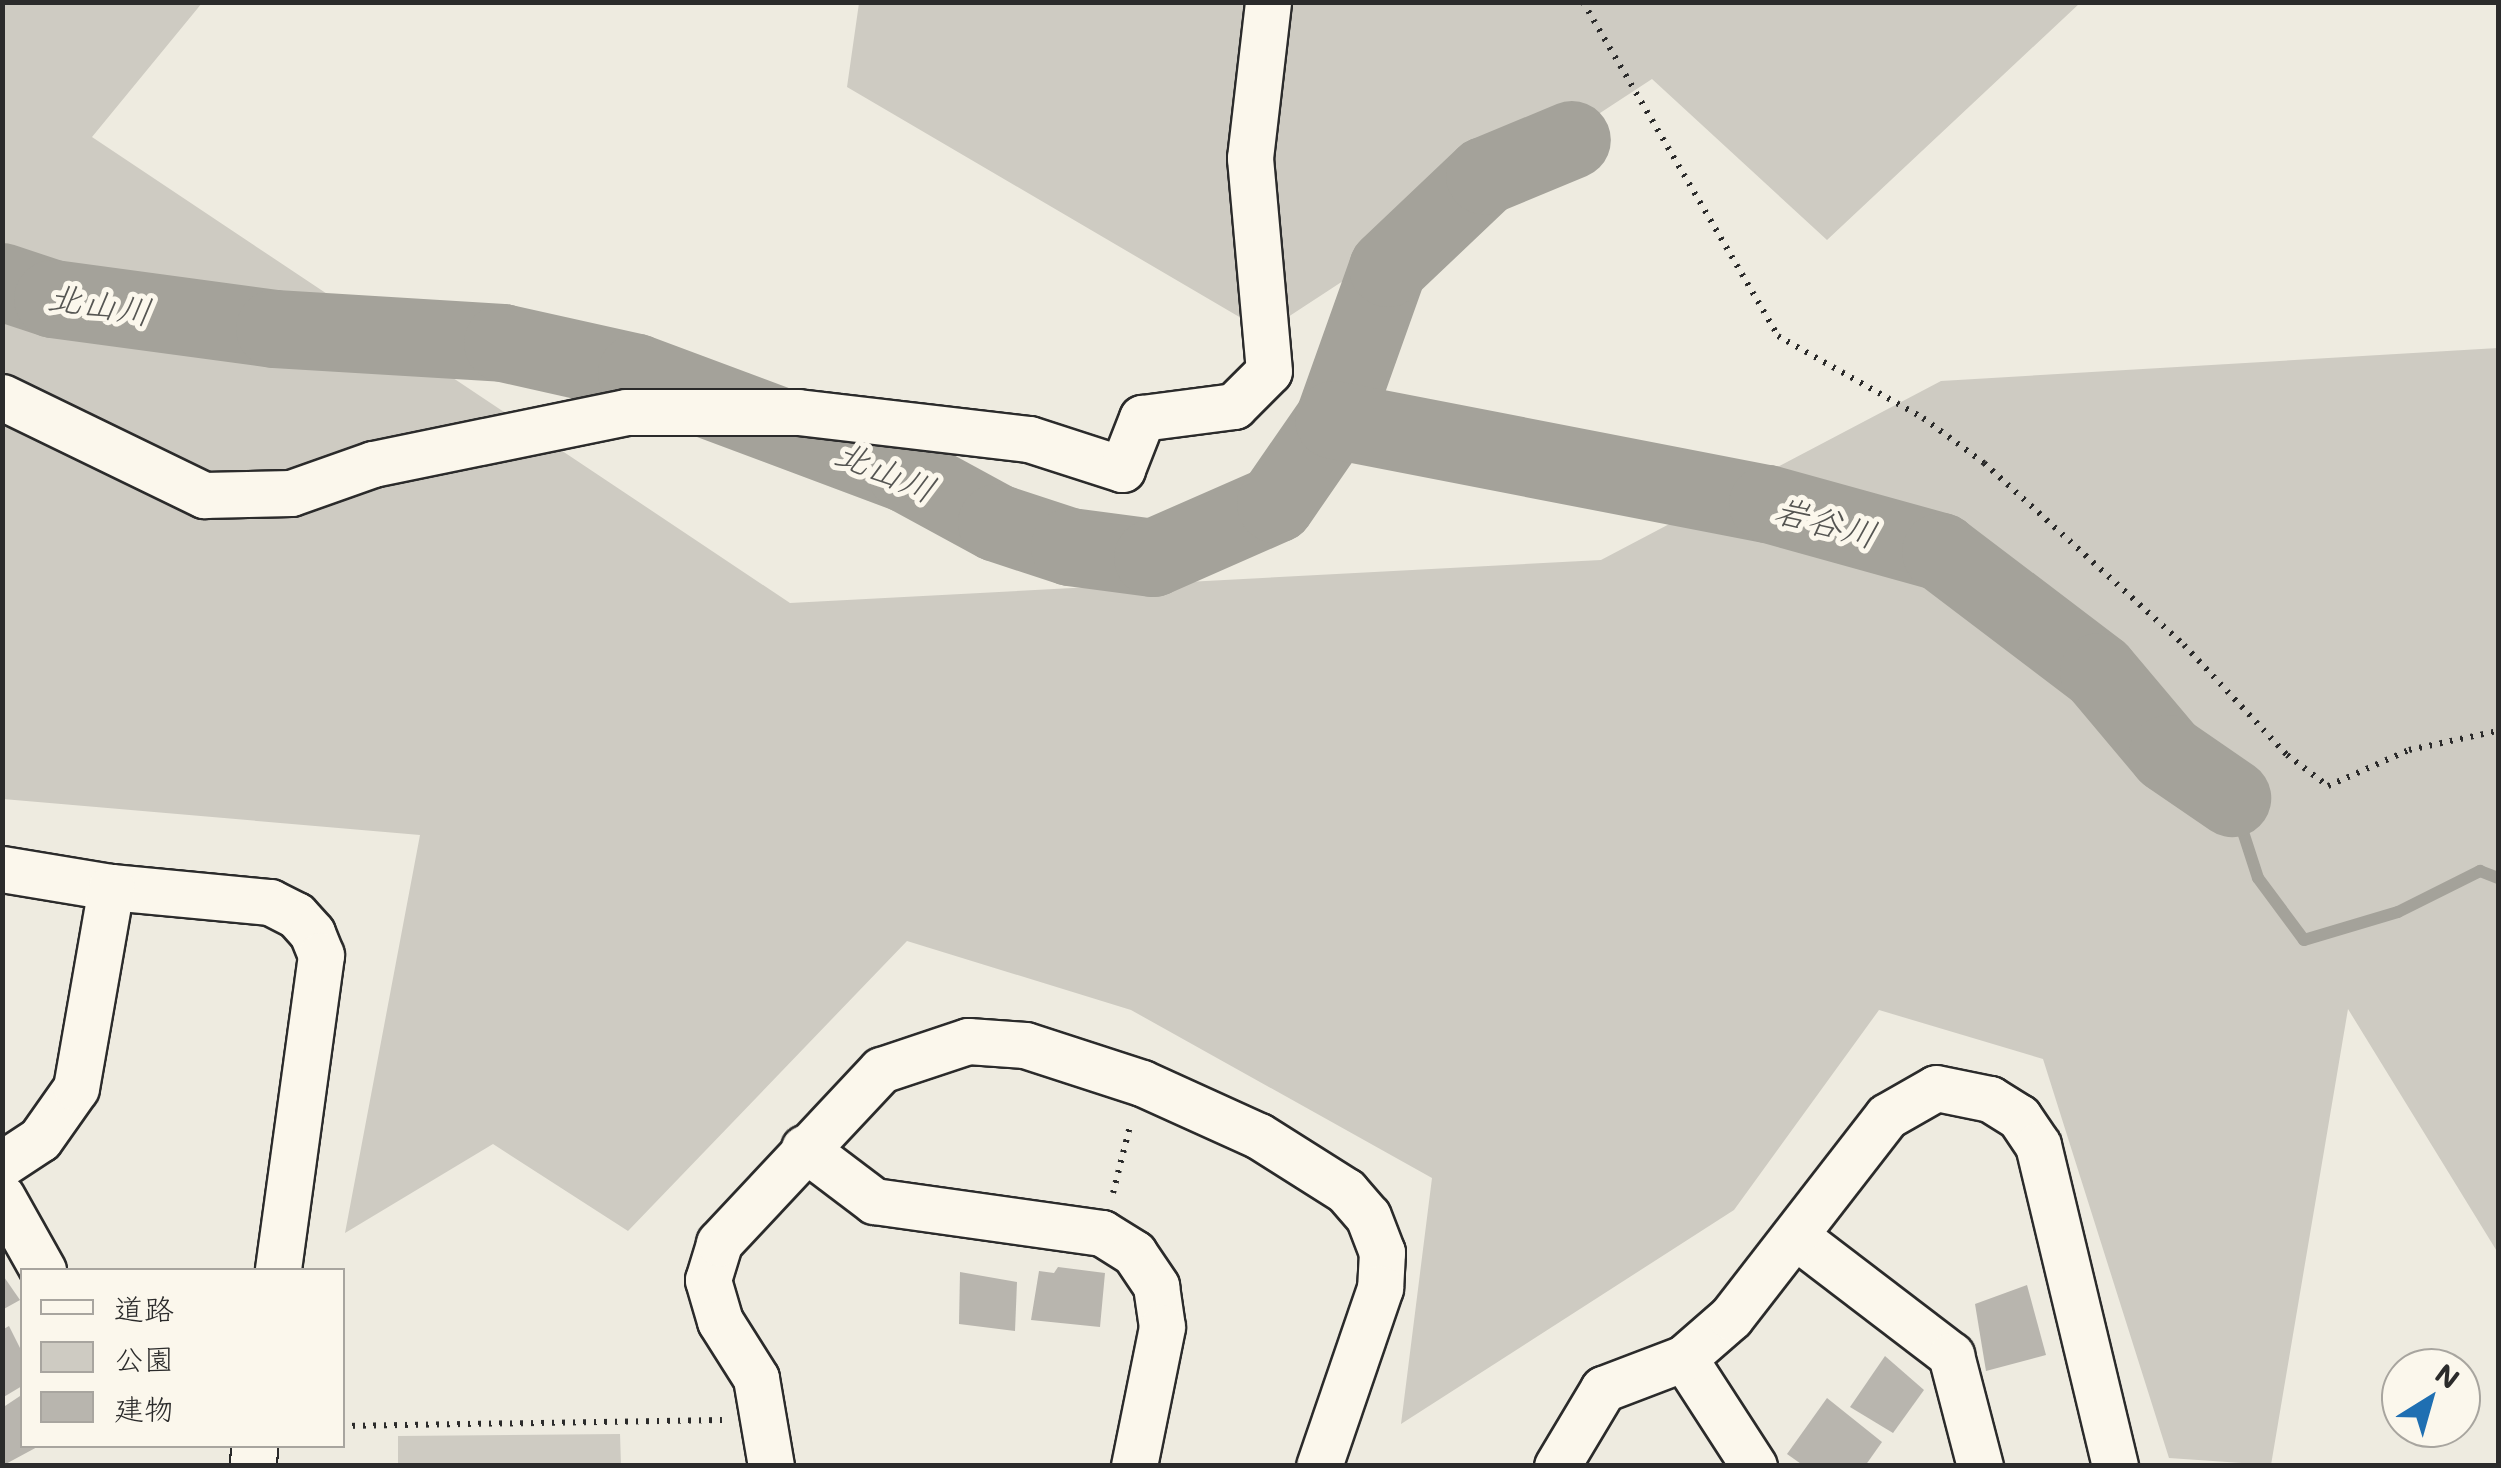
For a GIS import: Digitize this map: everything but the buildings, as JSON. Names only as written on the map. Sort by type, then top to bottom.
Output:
[{"type":"street","points":[[2,397],[204,495],[292,493],[373,464],[626,412],[798,412],[1029,440],[1122,469],[1142,418],[1234,406],[1269,371],[1250,158],[1268,2]]},
{"type":"street","points":[[2,869],[111,888],[270,902],[296,916],[312,934],[321,955],[278,1268]]},
{"type":"street","points":[[2,1164],[40,1139],[76,1088],[111,888]]},
{"type":"street","points":[[772,1466],[756,1378],[720,1321],[708,1280],[719,1242],[881,1070],[968,1041],[1025,1045],[1142,1082],[1259,1136],[1346,1191],[1368,1216],[1382,1252],[1380,1288],[1320,1466]]},
{"type":"street","points":[[1557,1466],[1603,1389],[1684,1358],[1731,1317],[1798,1238],[1887,1116],[1936,1088],[1965,1091],[2019,1117],[2038,1145],[2116,1466]]},
{"type":"street","points":[[804,1148],[874,1201],[1102,1233],[1134,1253],[1156,1286],[1162,1327],[1134,1466]]},
{"type":"street","points":[[2,1197],[42,1268]]},
{"type":"street","points":[[1798,1238],[1951,1355],[1980,1466]]},
{"type":"street","points":[[1684,1358],[1754,1466]]},
{"type":"path","points":[[1583,2],[1778,336],[1923,418],[1984,463],[2184,644],[2287,756],[2328,786],[2409,750],[2498,732]]},
{"type":"path","points":[[1102,1233],[1142,1082]]},
{"type":"path","points":[[345,1426],[763,1420]]},
{"type":"green space","points":[[2,3],[202,3],[92,137],[790,603],[1601,560],[1941,381],[2498,348],[2498,1253],[2348,1009],[2271,1465],[2169,1458],[2043,1059],[1879,1010],[1734,1210],[1401,1424],[1432,1178],[1131,1010],[907,941],[628,1231],[493,1144],[345,1233],[420,835],[3,799]]},
{"type":"green space","points":[[859,3],[2080,3],[1827,240],[1652,79],[1265,332],[847,87]]},
{"type":"green space","points":[[620,1434],[621,1465],[398,1465],[398,1436]]},
{"type":"waterway","name":"北山川","points":[[2,282],[53,299],[275,329],[503,343],[637,373],[907,474],[997,523],[1070,547],[1153,558],[1276,504],[1334,420],[1388,268],[1485,176],[1572,140]]},
{"type":"waterway","name":"岩谷川","points":[[1334,420],[1768,504],[1941,552],[2099,672],[2168,754],[2232,798]]},
{"type":"waterway","points":[[2232,798],[2258,878],[2304,940],[2398,912],[2480,871],[2498,878]]}]
